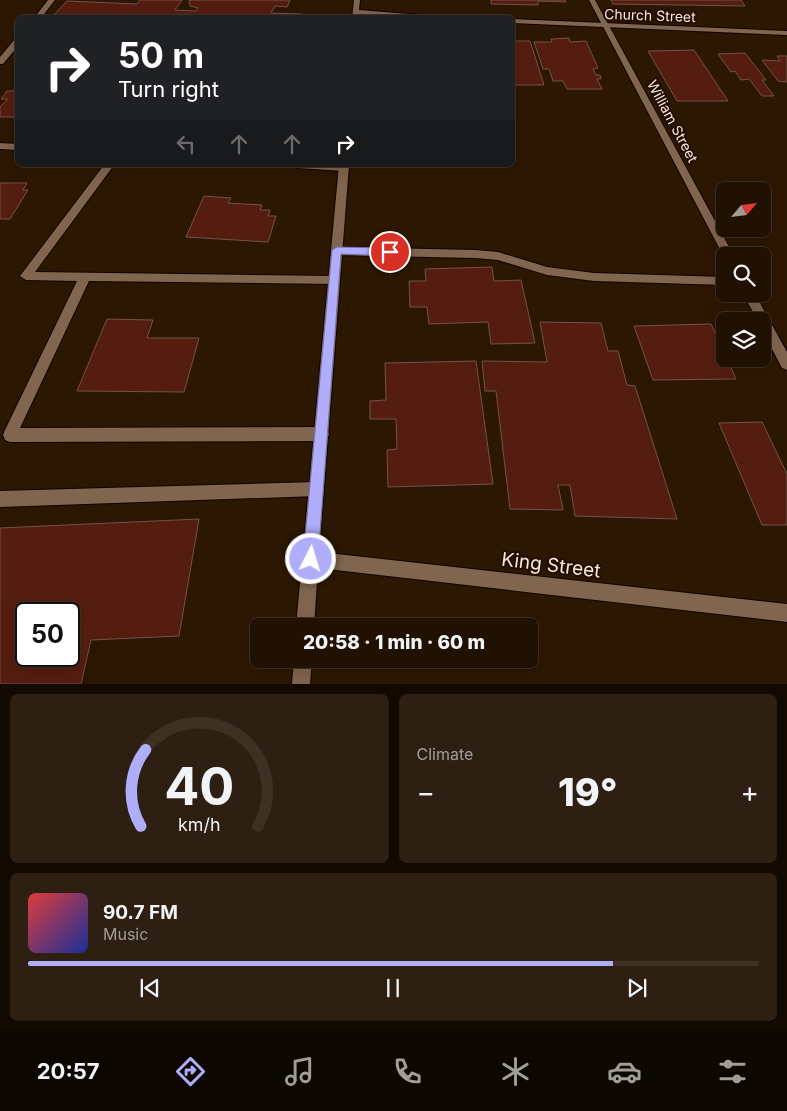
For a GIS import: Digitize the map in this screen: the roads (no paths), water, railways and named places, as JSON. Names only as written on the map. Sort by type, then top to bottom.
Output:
[{"type":"street","points":[[40,15],[52,0]]},
{"type":"street","points":[[355,15],[357,0]]},
{"type":"street","name":"William Street","points":[[592,0],[724,247]]},
{"type":"street","name":"Church Street","points":[[515,21],[787,33]]},
{"type":"street","points":[[0,62],[15,44]]},
{"type":"street","points":[[0,146],[15,147]]},
{"type":"street","points":[[108,167],[26,276],[334,280]]},
{"type":"street","points":[[307,618],[344,167]]},
{"type":"street","points":[[337,250],[482,254],[498,256],[547,271],[594,277],[628,280],[716,281]]},
{"type":"street","points":[[85,277],[10,435],[322,434]]},
{"type":"street","points":[[753,302],[787,364]]},
{"type":"street","points":[[0,499],[317,489]]},
{"type":"street","name":"King Street","points":[[311,559],[787,613]]},
{"type":"street","points":[[301,684],[302,668]]}]
